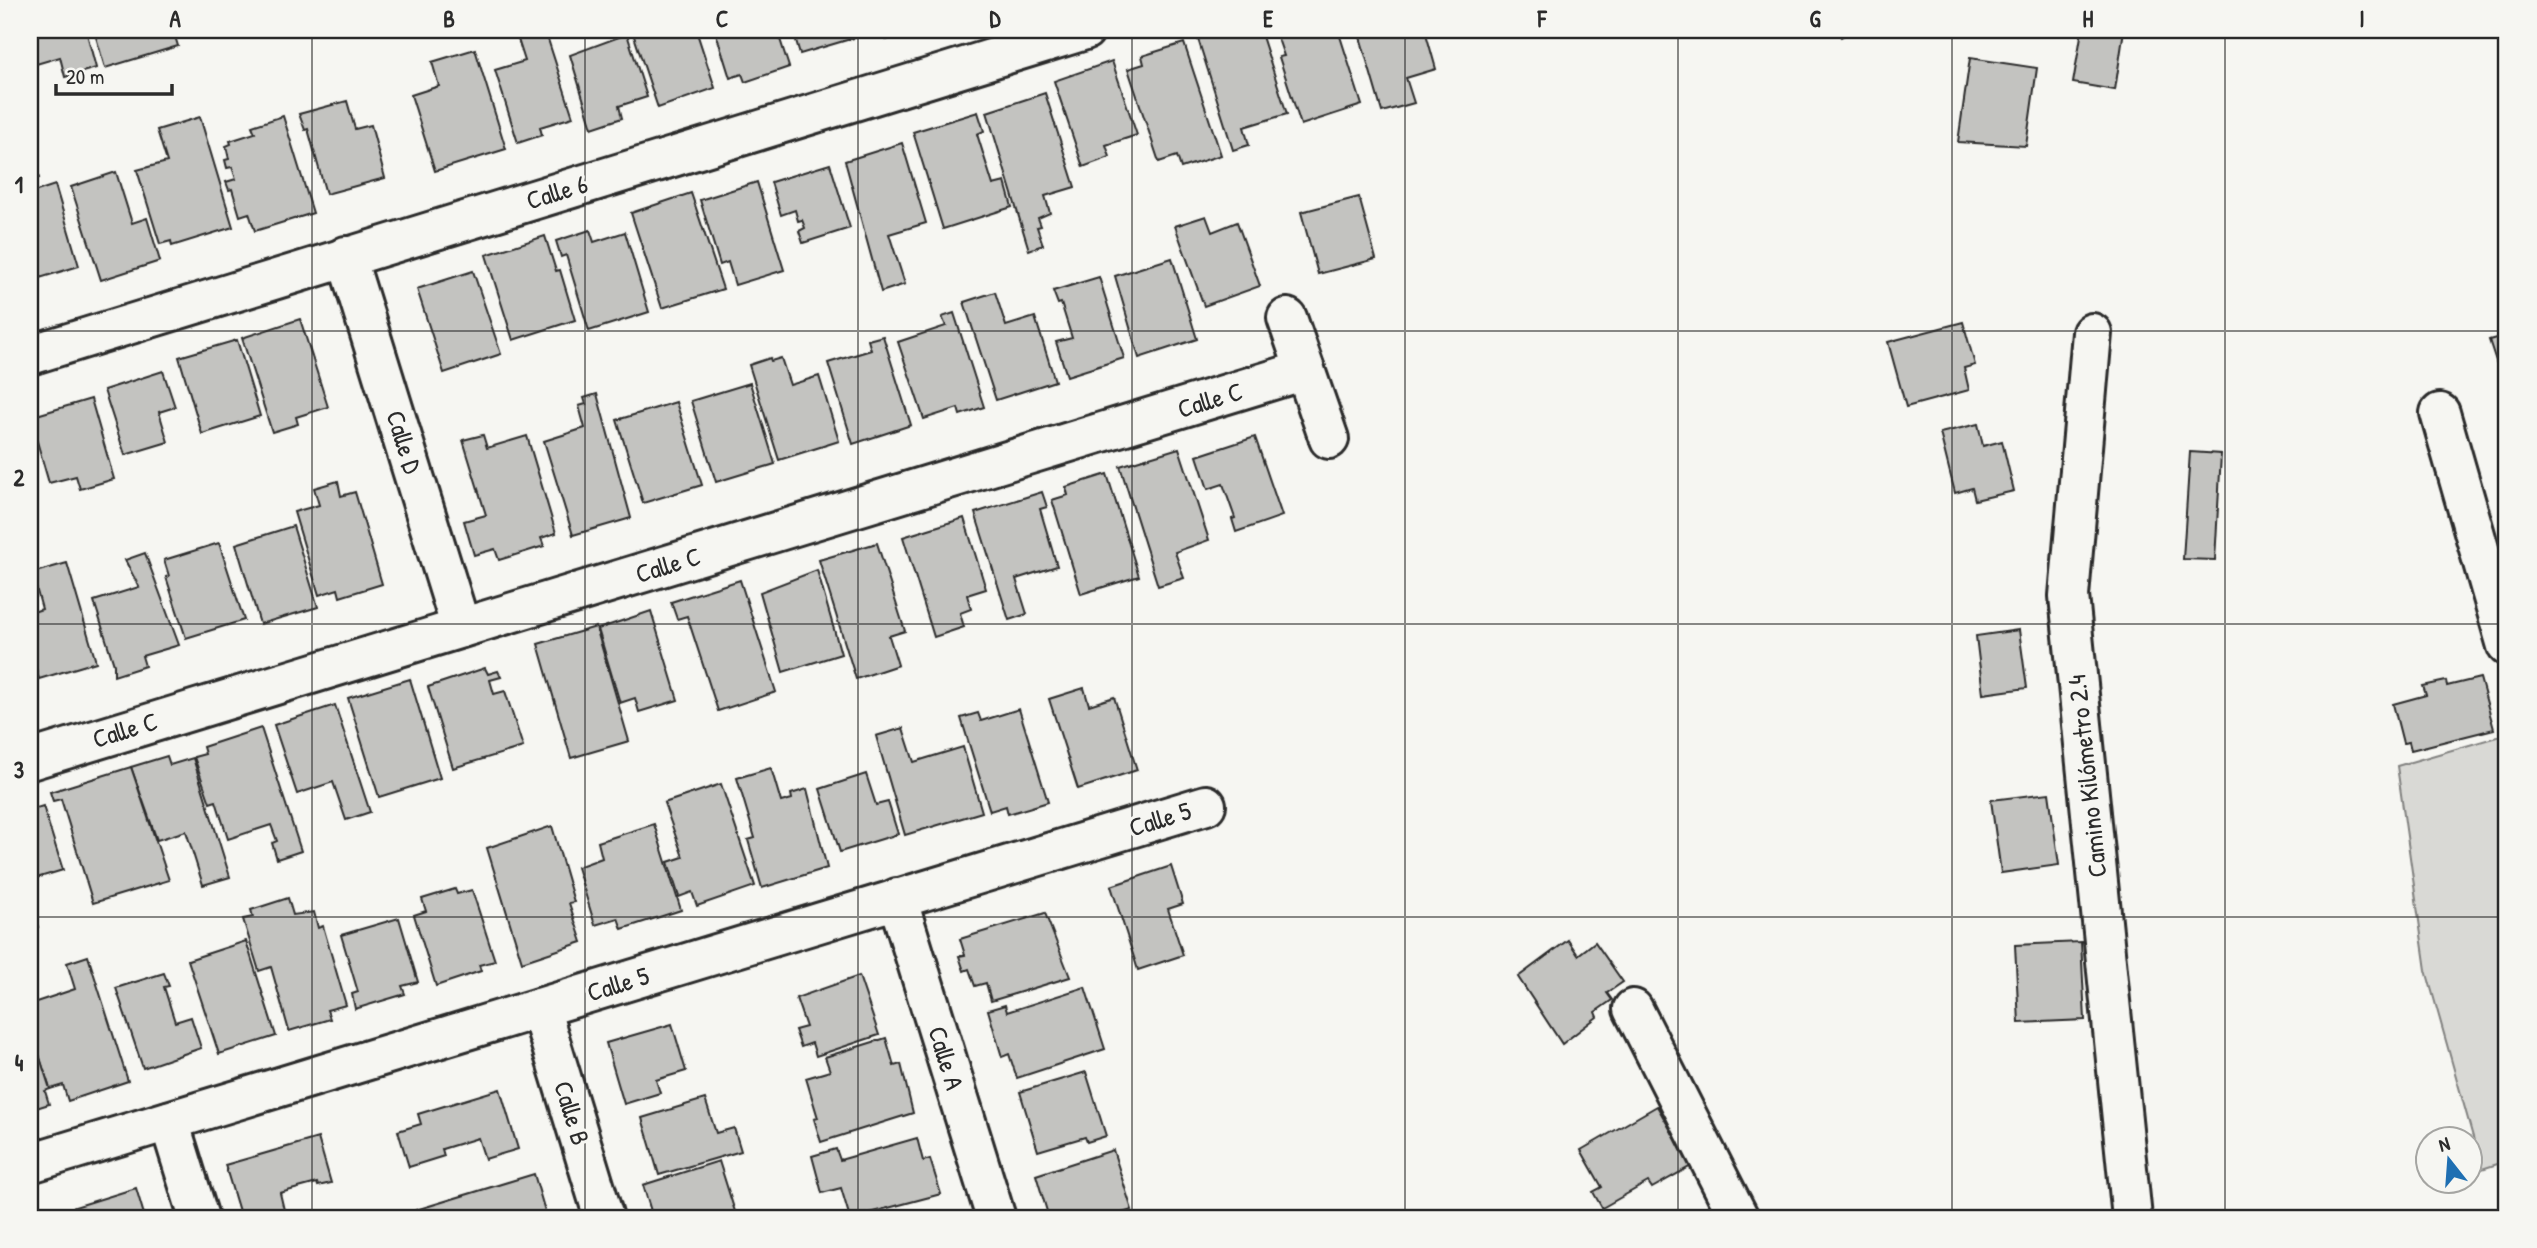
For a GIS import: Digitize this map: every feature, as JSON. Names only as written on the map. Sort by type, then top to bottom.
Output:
[{"type":"street","name":"Calle 6","points":[[30,355],[1084,30]]},
{"type":"street","name":"Calle D","points":[[346,256],[461,628]]},
{"type":"street","points":[[1287,318],[1329,439]]},
{"type":"street","name":"Camino Kilómetro 2.4","points":[[2092,333],[2069,596],[2132,1218]]},
{"type":"street","name":"Calle C","points":[[30,760],[1305,370]]},
{"type":"street","points":[[2440,413],[2507,646]]},
{"type":"street","name":"Calle 5","points":[[30,1163],[1206,805]]},
{"type":"street","name":"Calle A","points":[[897,898],[996,1218]]},
{"type":"street","name":"Calle B","points":[[540,1008],[604,1218]]},
{"type":"street","points":[[1633,1009],[1739,1218]]},
{"type":"street","points":[[169,1121],[199,1218]]},
{"type":"shaded area","points":[[2507,734],[2507,1161],[2484,1168],[2484,1126],[2470,1126],[2426,970],[2397,766]]},
{"type":"building","points":[[30,30],[86,30],[96,68],[65,77],[60,57],[33,65]]},
{"type":"building","points":[[94,30],[173,30],[178,46],[105,68]]},
{"type":"building","points":[[515,30],[545,30],[573,117],[540,127],[542,135],[518,143],[495,70],[525,61]]},
{"type":"building","points":[[632,30],[696,30],[715,88],[658,108]]},
{"type":"building","points":[[715,30],[777,30],[789,67],[745,82],[742,74],[730,78]]},
{"type":"building","points":[[793,30],[854,30],[857,37],[800,54]]},
{"type":"building","points":[[883,30],[919,30],[886,40]]},
{"type":"building","points":[[1225,30],[1260,30],[1287,114],[1244,127],[1249,145],[1233,150],[1198,39]]},
{"type":"building","points":[[1275,30],[1338,30],[1362,105],[1301,125],[1279,57],[1284,56]]},
{"type":"building","points":[[1358,30],[1425,30],[1436,69],[1406,78],[1414,103],[1382,112]]},
{"type":"building","points":[[1837,30],[1853,30],[1841,37]]},
{"type":"building","points":[[2082,30],[2124,30],[2115,90],[2073,83]]},
{"type":"building","points":[[627,34],[647,97],[619,106],[622,118],[592,128],[570,55]]},
{"type":"building","points":[[1184,43],[1221,155],[1181,168],[1177,156],[1159,162],[1128,69],[1144,64],[1142,56]]},
{"type":"building","points":[[475,49],[506,149],[435,171],[411,95],[439,86],[432,62]]},
{"type":"building","points":[[1970,58],[2037,68],[2026,146],[1958,142]]},
{"type":"building","points":[[1112,61],[1137,135],[1106,145],[1110,157],[1083,167],[1054,81]]},
{"type":"building","points":[[1045,93],[1075,187],[1045,196],[1050,213],[1038,218],[1041,226],[1037,227],[1043,245],[1029,250],[987,112]]},
{"type":"building","points":[[347,101],[355,129],[371,125],[385,178],[326,194],[308,129],[305,130],[299,114]]},
{"type":"building","points":[[978,112],[984,131],[977,134],[993,185],[1005,182],[1012,207],[943,229],[913,132]]},
{"type":"building","points":[[283,116],[313,213],[255,231],[249,213],[240,216],[232,189],[229,190],[226,182],[236,179],[232,167],[227,168],[225,160],[229,159],[226,146],[231,144],[230,141],[255,133],[252,126]]},
{"type":"building","points":[[200,117],[233,227],[172,246],[171,241],[160,244],[137,170],[167,162],[157,130]]},
{"type":"building","points":[[902,143],[926,223],[889,234],[905,284],[881,292],[845,161]]},
{"type":"building","points":[[34,163],[39,178],[31,180],[34,192],[55,185],[79,266],[30,281],[30,165]]},
{"type":"building","points":[[830,164],[850,228],[803,243],[799,231],[805,228],[802,220],[798,221],[795,210],[781,215],[771,182]]},
{"type":"building","points":[[116,172],[132,223],[147,218],[160,261],[101,280],[71,187]]},
{"type":"building","points":[[757,182],[784,270],[735,285],[728,262],[720,265],[700,200]]},
{"type":"building","points":[[691,193],[723,289],[662,308],[631,213]]},
{"type":"building","points":[[1359,197],[1376,259],[1318,274],[1301,212]]},
{"type":"building","points":[[1206,216],[1212,232],[1237,222],[1260,286],[1204,306],[1175,226]]},
{"type":"building","points":[[590,230],[594,242],[625,232],[649,312],[589,331],[566,255],[561,257],[556,241]]},
{"type":"building","points":[[545,236],[556,271],[560,270],[575,320],[513,340],[486,255]]},
{"type":"building","points":[[1172,258],[1197,339],[1139,358],[1115,276]]},
{"type":"building","points":[[473,271],[501,354],[444,373],[417,289]]},
{"type":"building","points":[[1099,277],[1124,358],[1067,376],[1056,342],[1072,338],[1061,303],[1058,304],[1053,291]]},
{"type":"building","points":[[995,292],[1006,326],[1035,317],[1055,381],[996,400],[964,302]]},
{"type":"building","points":[[954,313],[984,407],[960,415],[958,408],[924,419],[898,342],[946,326],[942,317]]},
{"type":"building","points":[[300,319],[328,407],[296,417],[298,424],[272,432],[242,338]]},
{"type":"building","points":[[1963,322],[1975,365],[1964,368],[1969,390],[1906,407],[1888,342]]},
{"type":"building","points":[[2507,335],[2507,387],[2505,388],[2489,340]]},
{"type":"building","points":[[883,336],[911,425],[853,444],[828,363],[871,350],[868,340]]},
{"type":"building","points":[[237,340],[260,416],[202,434],[179,357]]},
{"type":"building","points":[[770,358],[771,361],[781,358],[790,385],[819,376],[839,441],[779,460],[749,365]]},
{"type":"building","points":[[163,371],[175,407],[159,412],[168,442],[125,455],[104,390]]},
{"type":"building","points":[[750,383],[775,464],[716,482],[691,401]]},
{"type":"building","points":[[597,394],[631,518],[573,535],[544,441],[585,428],[579,406],[586,404],[584,398]]},
{"type":"building","points":[[91,399],[114,479],[80,489],[76,476],[49,483],[30,417]]},
{"type":"building","points":[[676,402],[702,485],[643,503],[617,420]]},
{"type":"building","points":[[1978,424],[1983,446],[2002,441],[2014,491],[1975,500],[1972,488],[1955,493],[1940,433]]},
{"type":"building","points":[[483,435],[487,448],[527,436],[556,533],[541,538],[544,546],[499,560],[495,549],[474,555],[464,521],[486,515],[463,440]]},
{"type":"building","points":[[1255,437],[1282,516],[1236,532],[1232,519],[1235,518],[1223,484],[1208,489],[1197,456]]},
{"type":"building","points":[[1179,448],[1209,540],[1175,552],[1184,578],[1158,586],[1120,466]]},
{"type":"building","points":[[2190,452],[2221,454],[2215,560],[2183,559]]},
{"type":"building","points":[[1107,474],[1139,576],[1081,594],[1052,500],[1068,495],[1066,487]]},
{"type":"building","points":[[338,481],[341,496],[355,492],[382,584],[340,597],[338,589],[319,595],[294,512],[319,505],[314,488]]},
{"type":"building","points":[[1042,492],[1047,507],[1040,509],[1057,566],[1016,579],[1027,614],[1009,620],[975,513]]},
{"type":"building","points":[[964,518],[986,589],[967,595],[971,609],[960,613],[964,627],[934,637],[903,537]]},
{"type":"building","points":[[293,526],[318,607],[260,624],[236,544]]},
{"type":"building","points":[[219,543],[244,620],[186,638],[166,577],[169,576],[164,560]]},
{"type":"building","points":[[877,543],[905,631],[889,636],[898,665],[856,679],[819,560]]},
{"type":"building","points":[[145,553],[179,645],[142,656],[145,666],[114,676],[114,665],[94,601],[139,587],[125,560]]},
{"type":"building","points":[[67,563],[96,662],[39,679],[30,648],[30,613],[42,609],[32,573]]},
{"type":"building","points":[[817,570],[841,654],[783,672],[760,592]]},
{"type":"building","points":[[740,580],[776,692],[718,711],[687,616],[677,619],[671,602]]},
{"type":"building","points":[[651,611],[678,700],[639,712],[635,698],[620,703],[598,629]]},
{"type":"building","points":[[596,627],[629,741],[571,758],[538,644]]},
{"type":"building","points":[[2019,630],[2027,688],[1983,694],[1976,636]]},
{"type":"building","points":[[485,668],[488,674],[498,671],[501,677],[490,680],[494,694],[505,691],[523,747],[453,768],[428,687]]},
{"type":"building","points":[[2480,678],[2494,729],[2411,750],[2409,742],[2403,743],[2393,704],[2426,695],[2423,686],[2446,681],[2447,686]]},
{"type":"building","points":[[410,679],[440,778],[379,797],[348,698]]},
{"type":"building","points":[[1084,688],[1089,705],[1114,697],[1137,770],[1078,789],[1049,699]]},
{"type":"building","points":[[335,705],[370,812],[346,820],[333,782],[297,794],[274,725]]},
{"type":"building","points":[[1019,709],[1048,802],[1008,814],[1006,806],[990,811],[961,718],[978,713],[981,721]]},
{"type":"building","points":[[261,728],[301,851],[277,859],[272,843],[277,841],[271,825],[228,839],[216,801],[210,803],[194,757],[205,754],[203,747]]},
{"type":"building","points":[[903,728],[914,762],[963,747],[982,812],[905,835],[876,736]]},
{"type":"building","points":[[167,756],[170,765],[193,758],[230,877],[203,885],[186,831],[157,840],[131,767]]},
{"type":"building","points":[[131,767],[169,880],[93,903],[61,799],[53,801],[50,792]]},
{"type":"building","points":[[771,768],[781,802],[792,799],[791,794],[807,789],[827,868],[762,888],[748,840],[755,838],[737,778]]},
{"type":"building","points":[[866,774],[876,805],[888,802],[898,834],[840,852],[820,789]]},
{"type":"building","points":[[721,784],[755,886],[697,906],[692,892],[679,897],[668,862],[683,857],[664,803]]},
{"type":"building","points":[[2049,793],[2059,865],[2001,873],[1991,800]]},
{"type":"building","points":[[43,806],[63,870],[30,880],[30,810]]},
{"type":"building","points":[[654,824],[681,910],[622,929],[618,918],[595,925],[577,867],[602,858],[598,842]]},
{"type":"building","points":[[552,826],[574,902],[569,903],[582,942],[522,962],[487,848]]},
{"type":"building","points":[[1171,866],[1183,904],[1168,909],[1183,955],[1138,970],[1111,886]]},
{"type":"building","points":[[455,889],[457,894],[472,890],[495,961],[479,965],[481,971],[436,986],[414,915],[426,911],[422,899]]},
{"type":"building","points":[[288,898],[293,915],[314,912],[318,928],[323,926],[346,1005],[327,1010],[330,1019],[289,1031],[271,967],[259,971],[243,919],[253,917],[251,910]]},
{"type":"building","points":[[30,899],[38,927],[30,929]]},
{"type":"building","points":[[1045,913],[1070,977],[991,1001],[986,983],[975,986],[969,969],[964,971],[959,956],[965,955],[960,939]]},
{"type":"building","points":[[399,918],[418,982],[402,986],[405,994],[355,1009],[352,994],[358,992],[341,935]]},
{"type":"building","points":[[1568,940],[1578,955],[1595,942],[1623,982],[1607,993],[1612,1000],[1595,1012],[1597,1017],[1562,1044],[1518,977]]},
{"type":"building","points":[[246,941],[276,1036],[219,1054],[188,960]]},
{"type":"building","points":[[2081,942],[2085,1020],[2019,1023],[2015,945]]},
{"type":"building","points":[[88,956],[128,1081],[68,1101],[63,1085],[50,1089],[30,1027],[30,1004],[75,989],[67,963]]},
{"type":"building","points":[[164,973],[169,986],[164,987],[175,1022],[191,1017],[201,1048],[143,1068],[116,988]]},
{"type":"building","points":[[859,976],[879,1035],[816,1056],[812,1043],[801,1047],[795,1030],[806,1027],[796,998]]},
{"type":"building","points":[[1085,987],[1105,1049],[1017,1078],[1009,1054],[1002,1057],[988,1010],[1005,1005],[1007,1012]]},
{"type":"building","points":[[672,1024],[686,1071],[656,1080],[660,1093],[624,1104],[606,1043]]},
{"type":"building","points":[[30,1027],[50,1089],[45,1091],[49,1104],[30,1110]]},
{"type":"building","points":[[886,1038],[894,1066],[901,1064],[913,1113],[821,1142],[814,1119],[818,1118],[806,1078],[830,1071],[825,1057]]},
{"type":"building","points":[[1086,1072],[1106,1136],[1087,1142],[1085,1137],[1038,1151],[1020,1092]]},
{"type":"building","points":[[500,1089],[518,1149],[485,1159],[478,1138],[442,1149],[444,1156],[409,1167],[398,1131],[421,1124],[418,1114]]},
{"type":"building","points":[[705,1099],[716,1133],[734,1128],[741,1151],[659,1175],[642,1118]]},
{"type":"building","points":[[1657,1106],[1691,1166],[1652,1188],[1648,1182],[1602,1208],[1593,1192],[1602,1187],[1581,1150]]},
{"type":"building","points":[[318,1138],[331,1183],[318,1186],[317,1183],[280,1193],[284,1210],[256,1218],[241,1218],[225,1165]]},
{"type":"building","points":[[917,1138],[923,1161],[930,1159],[941,1194],[850,1218],[841,1188],[822,1193],[812,1156],[836,1149],[840,1160]]},
{"type":"building","points":[[1113,1150],[1132,1210],[1105,1218],[1049,1218],[1036,1175]]},
{"type":"building","points":[[719,1161],[737,1218],[653,1218],[643,1185]]},
{"type":"building","points":[[534,1174],[547,1218],[419,1218],[416,1210]]},
{"type":"building","points":[[136,1188],[145,1218],[46,1218],[46,1216]]},
{"type":"building","points":[[332,1213],[334,1218],[315,1218]]}]
